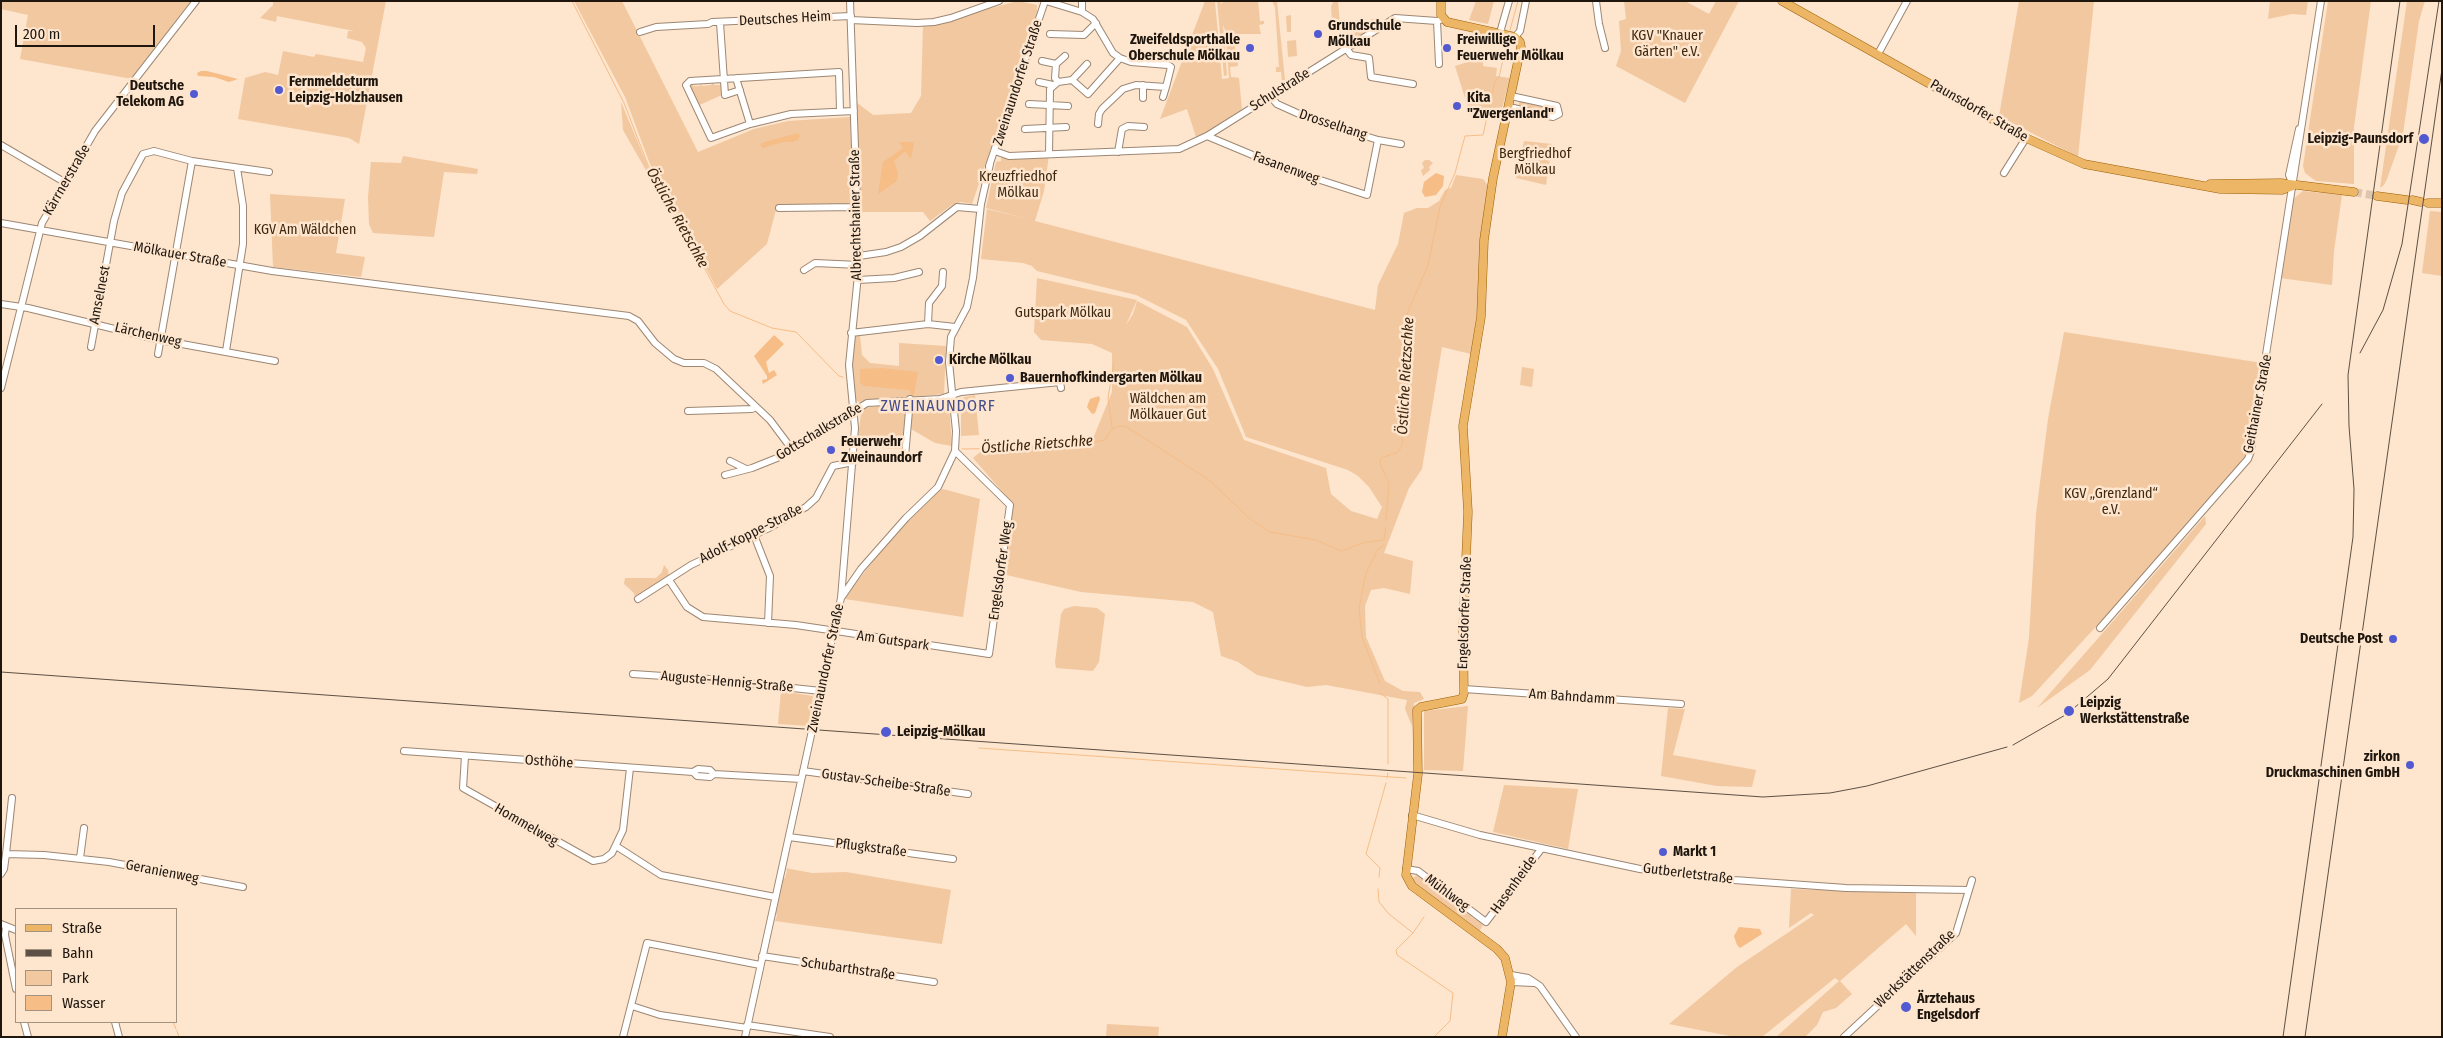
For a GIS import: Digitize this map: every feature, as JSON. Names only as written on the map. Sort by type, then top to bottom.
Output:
[{"type":"main road","points":[[1441,1],[1440,20],[1509,35]]},
{"type":"main road","name":"Paunsdorfer Straße","points":[[1782,1],[2026,138],[2088,166],[2191,184],[2281,183],[2293,186],[2354,192]]},
{"type":"main road","name":"Engelsdorfer Straße","points":[[1406,869],[1418,774],[1417,710],[1420,707],[1462,699],[1464,690],[1463,630],[1468,512],[1464,420],[1481,317],[1484,240],[1494,178],[1521,47],[1520,42],[1509,35]]},
{"type":"main road","points":[[2378,196],[2434,204]]},
{"type":"main road","points":[[1406,869],[1406,875],[1412,886],[1499,952],[1508,964],[1511,978],[1502,1037]]},
{"type":"street","name":"Kärrnerstraße","points":[[1,388],[4,369],[40,230],[96,131],[196,1]]},
{"type":"street","name":"Albrechtshainer Straße","points":[[841,598],[853,460],[854,411],[849,365],[859,265],[850,1]]},
{"type":"street","name":"Deutsches Heim","points":[[640,32],[656,27],[708,24],[712,22],[720,24],[851,18],[917,24],[951,18],[998,1]]},
{"type":"street","points":[[1046,1],[1082,12],[1096,23],[1113,53],[1120,58],[1131,62],[1168,65],[1171,67],[1163,97]]},
{"type":"street","name":"Zweinaundorfer Straße","points":[[745,1037],[841,598],[861,569],[906,518],[938,488],[956,451],[949,362],[951,337],[967,307],[973,278],[980,209],[984,188],[989,178],[990,164],[1046,1]]},
{"type":"street","points":[[1082,1],[1082,12]]},
{"type":"street","points":[[1508,1],[1501,29],[1509,35],[1520,31],[1526,1]]},
{"type":"street","points":[[1596,1],[1605,48]]},
{"type":"street","points":[[1878,54],[1907,1]]},
{"type":"street","name":"Geithainer Straße","points":[[2100,628],[2248,459],[2253,443],[2293,186],[2290,175],[2295,142],[2301,124],[2321,1]]},
{"type":"street","name":"Schulstraße","points":[[995,151],[1009,156],[1172,150],[1185,147],[1207,136],[1395,18],[1440,20]]},
{"type":"street","points":[[1439,64],[1440,20]]},
{"type":"street","points":[[1050,34],[1084,35],[1096,23]]},
{"type":"street","name":"Deutsches Heim","points":[[720,24],[723,78]]},
{"type":"street","points":[[1346,48],[1351,55],[1371,60],[1369,75],[1371,77],[1412,84]]},
{"type":"street","points":[[1056,84],[1056,64],[1065,56]]},
{"type":"street","points":[[1072,80],[1088,94],[1120,58]]},
{"type":"street","points":[[1042,62],[1056,64]]},
{"type":"street","points":[[1039,82],[1056,84],[1072,80],[1088,64]]},
{"type":"street","points":[[840,110],[839,72],[723,78],[690,81],[686,85],[711,138],[750,124],[791,114],[840,110],[854,111]]},
{"type":"street","points":[[723,78],[725,95],[740,90]]},
{"type":"street","points":[[736,78],[750,124]]},
{"type":"street","points":[[1049,154],[1050,90],[1056,84]]},
{"type":"street","points":[[1143,86],[1143,98]]},
{"type":"street","points":[[1098,124],[1099,114],[1115,95],[1126,87],[1166,87]]},
{"type":"street","name":"Drosselhang","points":[[1270,96],[1277,104],[1300,115],[1378,140],[1401,144]]},
{"type":"street","points":[[1509,107],[1553,117],[1559,114],[1557,106],[1512,96]]},
{"type":"street","points":[[1030,104],[1068,106]]},
{"type":"street","points":[[1118,152],[1122,129],[1128,126],[1144,126]]},
{"type":"street","points":[[1026,129],[1049,130],[1066,127]]},
{"type":"street","name":"Fasanenweg","points":[[1207,136],[1286,169],[1367,195],[1378,140]]},
{"type":"street","points":[[2004,173],[2026,138]]},
{"type":"street","points":[[1,146],[66,183]]},
{"type":"street","name":"Amselnest","points":[[91,347],[110,242],[122,193],[142,154],[154,151],[192,161],[269,172]]},
{"type":"street","points":[[158,354],[192,161]]},
{"type":"street","points":[[226,351],[241,266],[244,228],[243,206],[237,168]]},
{"type":"street","points":[[779,208],[857,207]]},
{"type":"street","points":[[858,256],[886,252],[901,247],[920,236],[957,207],[980,209]]},
{"type":"street","name":"Mölkauer Straße","points":[[1,223],[241,266],[623,315],[638,321],[655,343],[669,356],[684,363],[700,363],[712,366],[756,407]]},
{"type":"street","points":[[804,270],[814,263],[859,265]]},
{"type":"street","points":[[858,280],[894,278],[919,272]]},
{"type":"street","points":[[928,324],[930,303],[942,286],[943,272]]},
{"type":"street","name":"Lärchenweg","points":[[1,304],[94,323],[160,340],[275,361]]},
{"type":"street","points":[[851,333],[928,324],[955,327]]},
{"type":"street","name":"Gottschalkstraße","points":[[725,475],[767,463],[867,403],[910,399],[940,400],[961,392],[1060,382],[1061,388]]},
{"type":"street","points":[[853,460],[905,457],[910,399]]},
{"type":"street","points":[[688,411],[756,407],[770,420],[791,448]]},
{"type":"street","name":"Engelsdorfer Weg","points":[[956,451],[1010,505],[989,654]]},
{"type":"street","name":"Adolf-Koppe-Straße","points":[[638,599],[691,565],[754,535],[806,507],[816,498],[833,466],[853,460]]},
{"type":"street","points":[[730,461],[746,469]]},
{"type":"street","points":[[754,535],[770,576],[768,622]]},
{"type":"street","name":"Am Gutspark","points":[[669,580],[686,607],[696,614],[709,618],[768,622],[989,654]]},
{"type":"street","name":"Auguste-Hennig-Straße","points":[[634,674],[709,679],[821,691]]},
{"type":"street","name":"Am Bahndamm","points":[[1464,690],[1681,704]]},
{"type":"street","name":"Osthöhe","points":[[404,752],[693,772],[697,776],[710,777],[714,774],[801,779]]},
{"type":"street","name":"Hommelweg","points":[[464,756],[463,788],[590,861],[604,859],[616,846]]},
{"type":"street","points":[[630,768],[625,824],[616,846],[661,875],[775,897]]},
{"type":"street","name":"Gustav-Scheibe-Straße","points":[[803,771],[968,794]]},
{"type":"street","points":[[1,874],[4,869],[12,798]]},
{"type":"street","name":"Gutberletstraße","points":[[1412,815],[1458,829],[1620,865],[1734,880],[1846,888],[1969,890]]},
{"type":"street","points":[[80,858],[84,828]]},
{"type":"street","name":"Pflugkstraße","points":[[788,837],[953,858]]},
{"type":"street","name":"Hasenheide","points":[[1486,922],[1542,848]]},
{"type":"street","name":"Geranienweg","points":[[6,854],[80,858],[243,887]]},
{"type":"street","name":"Mühlweg","points":[[1406,869],[1418,871],[1486,922]]},
{"type":"street","points":[[1969,890],[1972,880]]},
{"type":"street","name":"Werkstättenstraße","points":[[1844,1037],[1956,933],[1969,890]]},
{"type":"street","points":[[4,925],[15,984]]},
{"type":"street","points":[[623,1037],[647,943],[760,965]]},
{"type":"street","name":"Schubarthstraße","points":[[762,956],[934,982]]},
{"type":"street","points":[[1511,978],[1536,983],[1543,988],[1576,1037]]},
{"type":"street","points":[[632,1006],[660,1015],[830,1037]]},
{"type":"street","points":[[24,1023],[28,1037]]},
{"type":"street","points":[[115,1023],[119,1037]]},
{"type":"green space","points":[[1,1],[193,1],[132,79],[20,59],[28,15],[1,9]]},
{"type":"green space","points":[[273,1],[386,1],[359,144],[349,138],[238,119],[245,78],[265,72],[278,75],[283,51],[314,57],[316,54],[363,62],[366,48],[362,42],[347,38],[348,31],[354,31],[277,16],[276,22],[260,18],[273,5]]},
{"type":"green space","points":[[574,1],[622,1],[698,152],[754,129],[788,121],[850,117],[853,205],[777,206],[767,244],[717,289],[650,164],[625,97]]},
{"type":"green space","points":[[1018,1],[1037,5],[1037,12],[972,204],[961,202],[952,205],[930,221],[923,212],[859,212],[856,102],[873,115],[911,113],[921,96],[923,26]]},
{"type":"green space","points":[[1205,1],[1215,1],[1222,79],[1229,78],[1226,40],[1235,39],[1235,59],[1238,60],[1238,66],[1230,67],[1231,77],[1239,78],[1242,109],[1200,137],[1196,137],[1187,109],[1160,119]]},
{"type":"green space","points":[[1217,1],[1221,1],[1221,4],[1224,1],[1258,1],[1260,21],[1264,21],[1264,24],[1259,25],[1261,34],[1237,34],[1237,36],[1227,37],[1223,24],[1227,75],[1224,76]]},
{"type":"green space","points":[[1272,1],[1277,1],[1285,80],[1282,82],[1281,72],[1276,72],[1276,67],[1279,67],[1275,7]]},
{"type":"green space","points":[[1334,1],[1338,1],[1340,26],[1335,26],[1335,21],[1332,21],[1331,6]]},
{"type":"green space","points":[[1476,1],[1494,1],[1488,24],[1469,20]]},
{"type":"green space","name":"KGV \"Knauer Gärten\" e.V.","points":[[1624,1],[1685,1],[1709,14],[1716,1],[1739,1],[1685,103],[1616,66],[1621,51],[1619,21],[1626,19]]},
{"type":"green space","points":[[2019,1],[2094,1],[2078,157],[1999,116]]},
{"type":"green space","points":[[2270,1],[2308,1],[2306,15],[2292,14],[2268,19]]},
{"type":"green space","points":[[2328,1],[2371,1],[2354,127],[2354,184],[2316,181],[2305,173],[2303,166]]},
{"type":"green space","points":[[2407,1],[2425,1],[2419,21],[2403,134],[2387,179],[2380,188]]},
{"type":"green space","points":[[1291,15],[1291,32],[1287,32],[1286,16]]},
{"type":"green space","points":[[1371,19],[1374,19],[1375,27],[1343,48],[1339,42],[1345,38],[1345,28],[1348,27],[1349,33],[1353,33],[1357,31],[1357,27],[1373,23]]},
{"type":"green space","points":[[1296,40],[1297,56],[1288,57],[1287,41]]},
{"type":"green space","points":[[1474,60],[1483,61],[1483,66],[1497,68],[1496,76],[1510,78],[1499,120],[1471,117],[1455,66]]},
{"type":"green space","points":[[720,81],[722,95],[697,106],[689,85],[693,83],[693,86],[700,86],[701,83],[702,86],[711,85],[714,82],[714,85],[720,85]]},
{"type":"green space","points":[[1519,101],[1554,108],[1555,111],[1551,114],[1519,107]]},
{"type":"green space","points":[[621,102],[650,171],[647,172],[623,130]]},
{"type":"green space","name":"Bergfriedhof Mölkau","points":[[1524,141],[1552,144],[1546,185],[1516,178]]},
{"type":"green space","points":[[1049,155],[1044,191],[1035,221],[1375,310],[1378,285],[1398,244],[1404,213],[1417,208],[1428,208],[1439,201],[1445,190],[1451,188],[1456,175],[1483,179],[1489,187],[1480,297],[1471,354],[1442,347],[1422,469],[1409,488],[1384,553],[1413,561],[1410,594],[1384,588],[1371,590],[1365,606],[1366,637],[1385,681],[1403,691],[1420,692],[1424,699],[1414,703],[1412,726],[1405,709],[1407,700],[1326,685],[1307,687],[1257,675],[1238,662],[1221,656],[1213,612],[1193,602],[1081,592],[1002,574],[1012,503],[973,458],[980,452],[1021,449],[1061,441],[1092,441],[1112,392],[1112,353],[1092,344],[1041,340],[1034,332],[1037,278],[1137,300],[1126,325],[1133,314],[1137,301],[1187,327],[1213,369],[1244,440],[1326,468],[1331,494],[1351,511],[1377,519],[1382,507],[1369,487],[1358,476],[1348,470],[1246,437],[1218,369],[1186,320],[1136,295],[1037,271],[1032,266],[1023,263],[981,259],[987,209],[1028,219],[986,208],[996,162],[1001,161],[1001,158]]},
{"type":"green space","points":[[403,156],[478,169],[477,174],[444,172],[434,237],[373,233],[369,224],[368,197],[371,162],[401,163]]},
{"type":"green space","points":[[1425,160],[1433,163],[1429,167],[1430,170],[1423,176],[1421,170],[1424,168],[1422,163]]},
{"type":"green space","points":[[2303,191],[2342,195],[2334,251],[2332,285],[2280,278],[2293,199]]},
{"type":"green space","name":"KGV Am Wäldchen","points":[[270,194],[345,199],[336,253],[365,257],[361,277],[273,267]]},
{"type":"green space","points":[[2430,211],[2442,212],[2442,276],[2422,273]]},
{"type":"green space","name":"KGV „Grenzland“ e.V.","points":[[2064,332],[2262,363],[2249,450],[2243,459],[2127,593],[2032,696],[2019,703],[2029,638],[2036,514],[2048,419]]},
{"type":"green space","points":[[860,335],[862,355],[870,363],[899,366],[899,343],[946,346],[944,394],[859,402],[853,397],[851,364],[855,336]]},
{"type":"green space","points":[[1522,367],[1534,369],[1532,387],[1520,385]]},
{"type":"green space","points":[[975,395],[979,435],[961,436],[961,398]]},
{"type":"green space","points":[[909,402],[905,449],[857,447],[861,413],[864,408]]},
{"type":"green space","points":[[913,403],[949,405],[952,446],[935,443],[911,429]]},
{"type":"green space","points":[[943,489],[980,499],[963,617],[845,599],[907,519],[938,490]]},
{"type":"green space","points":[[2205,516],[2206,524],[2090,670],[2037,708]]},
{"type":"green space","points":[[664,565],[668,570],[669,577],[639,596],[635,602],[634,593],[624,584],[625,578],[656,578],[662,572]]},
{"type":"green space","points":[[1074,606],[1097,608],[1105,614],[1099,662],[1093,671],[1056,668],[1055,662],[1061,614],[1064,609]]},
{"type":"green space","points":[[781,691],[813,696],[808,726],[778,724]]},
{"type":"green space","points":[[1468,706],[1463,771],[1424,770],[1424,711]]},
{"type":"green space","points":[[1668,708],[1685,709],[1673,755],[1756,770],[1752,787],[1717,786],[1661,776]]},
{"type":"green space","points":[[1504,785],[1578,789],[1568,849],[1493,832]]},
{"type":"green space","points":[[785,868],[812,873],[846,872],[951,890],[942,944],[775,921],[777,916],[775,910],[782,878],[785,878],[787,870]]},
{"type":"green space","points":[[1418,874],[1472,914],[1471,916],[1476,920],[1478,918],[1484,923],[1479,932],[1414,884],[1412,879]]},
{"type":"green space","points":[[1791,889],[1916,893],[1916,936],[1906,924],[1840,981],[1852,994],[1836,1008],[1823,1012],[1817,1025],[1805,1037],[1776,1037],[1839,981],[1835,978],[1762,1037],[1735,1037],[1669,1024],[1737,967],[1814,915],[1811,913],[1789,928]]},
{"type":"green space","points":[[1107,1024],[1159,1027],[1158,1037],[1106,1037]]},
{"type":"water","points":[[201,71],[238,79],[229,82],[214,77],[198,76],[197,73]]},
{"type":"water","points":[[798,133],[800,136],[798,140],[763,148],[760,145],[764,142]]},
{"type":"water","points":[[899,142],[913,142],[911,159],[905,151],[894,161],[898,173],[897,181],[878,194],[883,162],[903,148]]},
{"type":"water","points":[[1436,173],[1444,176],[1443,186],[1436,195],[1425,197],[1422,192],[1424,182]]},
{"type":"water","points":[[774,335],[784,344],[766,362],[769,373],[774,370],[777,375],[763,384],[762,380],[767,379],[767,376],[754,356]]},
{"type":"water","points":[[882,368],[918,372],[914,395],[911,395],[909,390],[864,386],[860,383],[860,369]]},
{"type":"water","points":[[1099,396],[1100,399],[1095,413],[1092,414],[1087,407],[1088,404],[1090,399]]},
{"type":"water","points":[[1739,927],[1760,929],[1762,934],[1740,948],[1734,936]]},
{"type":"waterway","name":"Östliche Rietschke","points":[[572,1],[624,103],[648,165],[724,304],[730,311],[772,328],[796,332],[839,376],[843,377]]},
{"type":"waterway","name":"Östliche Rietzschke","points":[[1510,30],[1518,1]]},
{"type":"waterway","name":"Östliche Rietzschke","points":[[1386,520],[1389,483],[1380,464],[1381,458],[1398,452],[1402,446],[1406,339],[1409,334],[1407,314],[1428,265],[1440,207],[1455,173],[1465,136],[1483,135],[1495,81],[1499,77],[1508,39]]},
{"type":"waterway","name":"Östliche Rietzschke","points":[[1112,428],[1108,398],[1114,362]]},
{"type":"waterway","name":"Östliche Rietschke","points":[[962,449],[1014,448],[1056,442],[1086,443],[1105,440],[1112,429],[1118,426],[1127,427],[1209,480],[1250,519],[1270,532],[1316,540],[1341,551],[1366,542],[1384,540],[1386,527]]},
{"type":"waterway","points":[[1380,684],[1362,637],[1359,608],[1366,573],[1378,549],[1384,545]]},
{"type":"waterway","points":[[1380,693],[1388,699],[1388,764]]},
{"type":"waterway","points":[[979,748],[1406,778]]},
{"type":"waterway","points":[[1387,778],[1388,773]]},
{"type":"waterway","points":[[1379,877],[1380,868],[1366,854],[1386,783]]},
{"type":"waterway","points":[[1378,889],[1379,902],[1389,914],[1413,933],[1396,950],[1397,955],[1453,993],[1450,1021],[1434,1037]]},
{"type":"waterway","points":[[1413,933],[1424,917]]},
{"type":"waterway","points":[[173,1023],[176,1029]]},
{"type":"waterway","points":[[177,1031],[179,1037]]},
{"type":"tunnel","points":[[2354,192],[2377,196]]},
{"type":"railway","points":[[2283,1037],[2353,537],[2354,489],[2349,426],[2348,375],[2400,1]]},
{"type":"railway","points":[[2360,353],[2383,310],[2402,244],[2439,1]]},
{"type":"railway","points":[[2305,1037],[2442,69]]},
{"type":"railway","points":[[2013,745],[2067,714],[2108,679],[2322,404]]},
{"type":"railway","points":[[1,672],[1763,797],[1830,793],[1867,786],[2007,747]]},
{"type":"place","name":"Grundschule Mölkau","points":[[1318,34]]},
{"type":"place","name":"Zweifeldsporthalle Oberschule Mölkau","points":[[1250,48]]},
{"type":"place","name":"Freiwillige Feuerwehr Mölkau","points":[[1447,48]]},
{"type":"place","name":"Fernmeldeturm Leipzig-Holzhausen","points":[[279,90]]},
{"type":"place","name":"Deutsche Telekom AG","points":[[194,94]]},
{"type":"place","name":"Kita \"Zwergenland\"","points":[[1457,106]]},
{"type":"place","name":"Leipzig-Paunsdorf","points":[[2424,139]]},
{"type":"place","name":"Kirche Mölkau","points":[[939,360]]},
{"type":"place","name":"Bauernhofkindergarten Mölkau","points":[[1010,378]]},
{"type":"place","name":"Feuerwehr Zweinaundorf","points":[[831,450]]},
{"type":"place","name":"Deutsche Post","points":[[2393,639]]},
{"type":"place","name":"Leipzig Werkstättenstraße","points":[[2069,711]]},
{"type":"place","name":"Leipzig-Mölkau","points":[[886,732]]},
{"type":"place","name":"zirkon Druckmaschinen GmbH","points":[[2410,765]]},
{"type":"place","name":"Markt 1","points":[[1663,852]]},
{"type":"place","name":"Ärztehaus Engelsdorf","points":[[1906,1007]]},
{"type":"district","name":"ZWEINAUNDORF","points":[[938,407]]},
{"type":"park label","name":"Kreuzfriedhof Mölkau","points":[[1018,186]]},
{"type":"park label","name":"Gutspark Mölkau","points":[[1063,313]]},
{"type":"park label","name":"Wäldchen am Mölkauer Gut","points":[[1168,408]]}]
